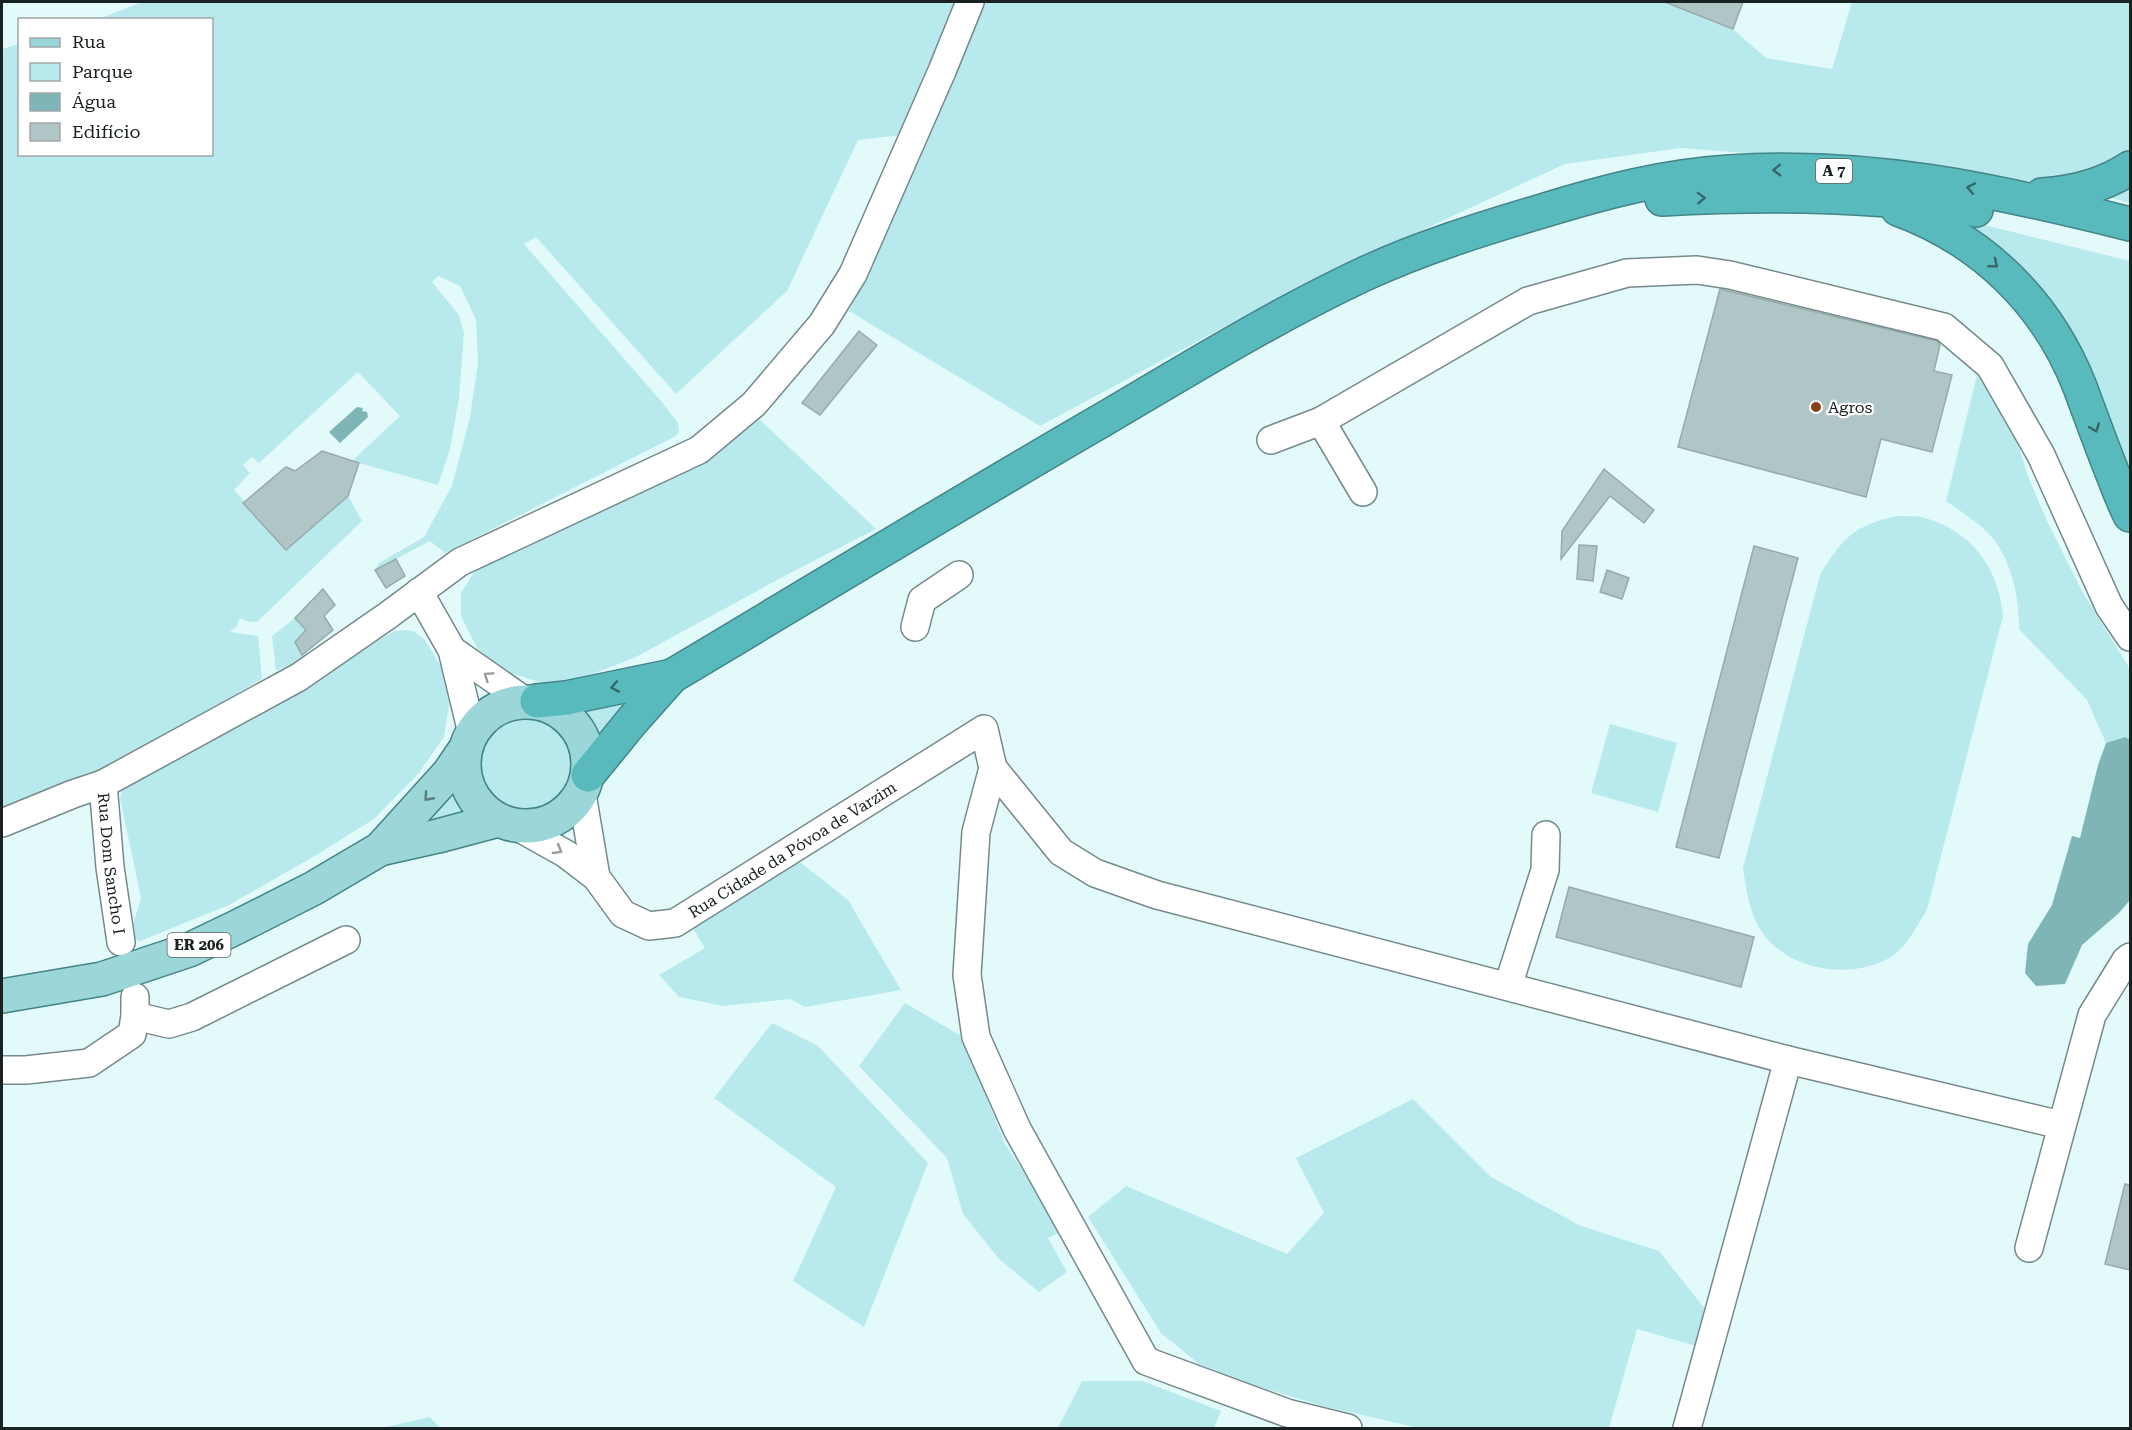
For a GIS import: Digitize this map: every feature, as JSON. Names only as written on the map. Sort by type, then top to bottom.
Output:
[{"type":"highway","points":[[2009,195],[2061,194],[2084,189],[2104,182],[2130,168]]},
{"type":"highway","name":"A 7","points":[[1538,212],[1614,190],[1693,175],[1773,170],[1847,171],[1906,177],[2009,195],[2130,224]]},
{"type":"highway","name":"A 7","points":[[1538,212],[1611,203],[1686,198],[1770,196],[1868,199],[1976,210],[2047,225],[2130,247]]},
{"type":"highway","points":[[1868,199],[1904,211],[1963,241],[2010,277],[2027,296],[2055,337],[2078,383],[2130,515]]},
{"type":"highway","points":[[585,784],[632,721],[672,676],[1044,454],[1283,315],[1365,273],[1411,254],[1459,236],[1538,212]]},
{"type":"highway","points":[[531,701],[566,698],[672,676]]},
{"type":"main road","points":[[531,701],[561,711],[582,736],[588,755],[585,784],[570,809],[554,820],[535,825],[507,823],[380,849],[449,773],[482,722],[498,709],[531,701]]},
{"type":"main road","points":[[468,742],[463,764],[470,792],[481,807],[507,823]]},
{"type":"main road","name":"ER 206","points":[[2,996],[102,979],[189,950],[314,888],[380,849]]},
{"type":"street","points":[[2,823],[103,784],[299,676],[387,616],[460,562],[699,450],[754,404],[822,324],[853,274],[970,2]]},
{"type":"street","points":[[1271,441],[1321,421],[1528,301],[1627,273],[1696,270],[1730,275],[1944,327],[1990,366],[2041,455],[2109,606],[2130,637]]},
{"type":"street","points":[[1321,421],[1363,492]]},
{"type":"street","points":[[915,627],[922,600],[959,575]]},
{"type":"street","points":[[418,592],[452,650],[468,742]]},
{"type":"street","points":[[452,650],[531,701]]},
{"type":"street","name":"Rua Cidade da Póvoa de Varzim","points":[[507,823],[566,854],[596,877],[622,914],[649,926],[675,923],[984,729],[993,768]]},
{"type":"street","points":[[993,768],[1061,852],[1095,873],[1157,895],[1788,1060],[2061,1125]]},
{"type":"street","points":[[993,768],[976,832],[967,975],[976,1036],[1017,1129],[1146,1360],[1287,1413],[1348,1428]]},
{"type":"street","name":"Rua Dom Sancho I","points":[[103,784],[110,867],[121,942]]},
{"type":"street","points":[[585,784],[596,877]]},
{"type":"street","points":[[1508,986],[1545,870],[1546,835]]},
{"type":"street","points":[[2,1070],[26,1070],[89,1063],[132,1034],[135,1006],[169,1024],[192,1017],[346,940]]},
{"type":"street","points":[[2030,1248],[2092,1015],[2130,957]]},
{"type":"street","points":[[1687,1428],[1788,1060]]},
{"type":"green space","points":[[142,2],[956,2],[901,135],[858,140],[787,291],[676,394],[536,237],[524,244],[661,401],[678,423],[679,432],[676,436],[445,553],[430,541],[375,570],[379,563],[424,537],[452,486],[470,417],[478,363],[476,320],[460,286],[438,276],[432,282],[459,315],[464,333],[459,398],[450,449],[438,485],[352,461],[400,416],[358,372],[259,463],[252,457],[243,465],[250,473],[234,490],[245,502],[243,504],[286,550],[348,496],[362,521],[257,622],[240,618],[236,627],[230,632],[258,636],[262,679],[239,692],[236,701],[102,770],[2,809],[2,49],[18,44],[18,156],[213,156],[213,18],[102,18]]},
{"type":"green space","points":[[979,2],[1694,2],[1692,13],[1733,29],[1766,58],[1832,69],[1852,2],[2130,2],[2130,150],[2095,174],[2056,183],[2014,180],[1963,170],[1681,148],[1565,164],[1293,290],[1040,426],[849,311],[873,262]]},
{"type":"green space","points":[[2130,180],[2130,203],[2097,194]]},
{"type":"green space","points":[[1928,211],[2130,261],[2130,490],[2077,353]]},
{"type":"green space","points":[[1977,375],[1996,393],[2014,429],[2027,474],[2047,521],[2082,591],[2130,669],[2130,740],[2124,737],[2106,743],[2087,700],[2019,629],[2015,587],[1995,540],[1968,516],[1946,501]]},
{"type":"green space","points":[[756,416],[876,529],[634,658],[579,679],[539,682],[504,671],[477,648],[461,616],[461,593],[475,571],[509,549],[715,455]]},
{"type":"green space","points":[[1897,516],[1922,517],[1942,524],[1969,542],[1980,554],[1996,583],[2003,616],[1927,910],[1907,942],[1891,957],[1857,969],[1820,968],[1802,963],[1786,954],[1771,943],[1760,929],[1751,907],[1743,868],[1820,575],[1835,551],[1851,535],[1870,524]]},
{"type":"green space","points":[[295,618],[306,630],[295,642],[304,658],[276,671],[272,636]]},
{"type":"green space","points":[[395,631],[413,631],[425,640],[444,672],[450,698],[444,737],[419,773],[374,819],[229,905],[140,941],[129,938],[141,898],[120,798],[122,789],[356,656],[380,639]]},
{"type":"green space","points":[[646,683],[600,742],[592,720],[579,704]]},
{"type":"green space","points":[[528,714],[547,717],[563,728],[574,744],[577,763],[574,782],[563,798],[547,809],[528,812],[509,809],[493,798],[482,782],[479,763],[482,744],[493,728],[509,717]]},
{"type":"green space","points":[[1610,724],[1677,743],[1658,812],[1591,793]]},
{"type":"green space","points":[[448,784],[456,802],[472,819],[410,833]]},
{"type":"green space","points":[[799,861],[848,900],[901,990],[805,1007],[790,999],[723,1006],[679,997],[659,975],[705,948],[693,929]]},
{"type":"green space","points":[[905,1003],[963,1037],[1005,1144],[1062,1231],[1048,1238],[1067,1272],[1039,1292],[1000,1260],[963,1214],[947,1158],[859,1066]]},
{"type":"green space","points":[[772,1023],[818,1046],[928,1163],[864,1327],[793,1281],[836,1187],[714,1098]]},
{"type":"green space","points":[[1413,1099],[1491,1177],[1581,1226],[1659,1251],[1705,1309],[1696,1346],[1637,1329],[1609,1428],[1419,1428],[1323,1406],[1250,1384],[1199,1364],[1161,1333],[1088,1217],[1126,1186],[1287,1254],[1324,1213],[1296,1158]]},
{"type":"green space","points":[[1082,1381],[1142,1381],[1221,1411],[1214,1428],[1058,1428]]},
{"type":"green space","points":[[430,1417],[440,1428],[381,1428]]},
{"type":"water","points":[[357,407],[363,408],[362,411],[367,412],[368,417],[340,443],[329,432]]},
{"type":"water","points":[[2125,737],[2130,740],[2130,900],[2119,913],[2082,945],[2065,984],[2036,986],[2025,973],[2028,944],[2052,905],[2072,836],[2080,838],[2098,765],[2106,743]]},
{"type":"building","points":[[1665,2],[1743,2],[1733,29]]},
{"type":"building","name":"Agros","points":[[1720,289],[1937,341],[1940,345],[1934,371],[1952,375],[1932,452],[1881,439],[1866,497],[1678,447]]},
{"type":"building","points":[[859,331],[877,345],[820,415],[802,403]]},
{"type":"building","points":[[322,451],[359,463],[348,496],[286,550],[243,503],[286,467],[295,471]]},
{"type":"building","points":[[1604,469],[1654,510],[1644,523],[1610,496],[1561,559],[1562,531]]},
{"type":"building","points":[[1579,545],[1597,546],[1593,581],[1577,579]]},
{"type":"building","points":[[1754,546],[1798,558],[1719,858],[1676,847]]},
{"type":"building","points":[[396,559],[405,576],[386,588],[375,570]]},
{"type":"building","points":[[1607,570],[1629,578],[1622,599],[1600,592]]},
{"type":"building","points":[[323,589],[335,605],[324,616],[333,630],[302,655],[295,642],[306,630],[295,618]]},
{"type":"building","points":[[1569,887],[1754,937],[1741,987],[1556,937]]},
{"type":"building","points":[[2125,1184],[2130,1185],[2130,1270],[2105,1264]]},
{"type":"place","name":"Agros","points":[[1816,407]]}]
